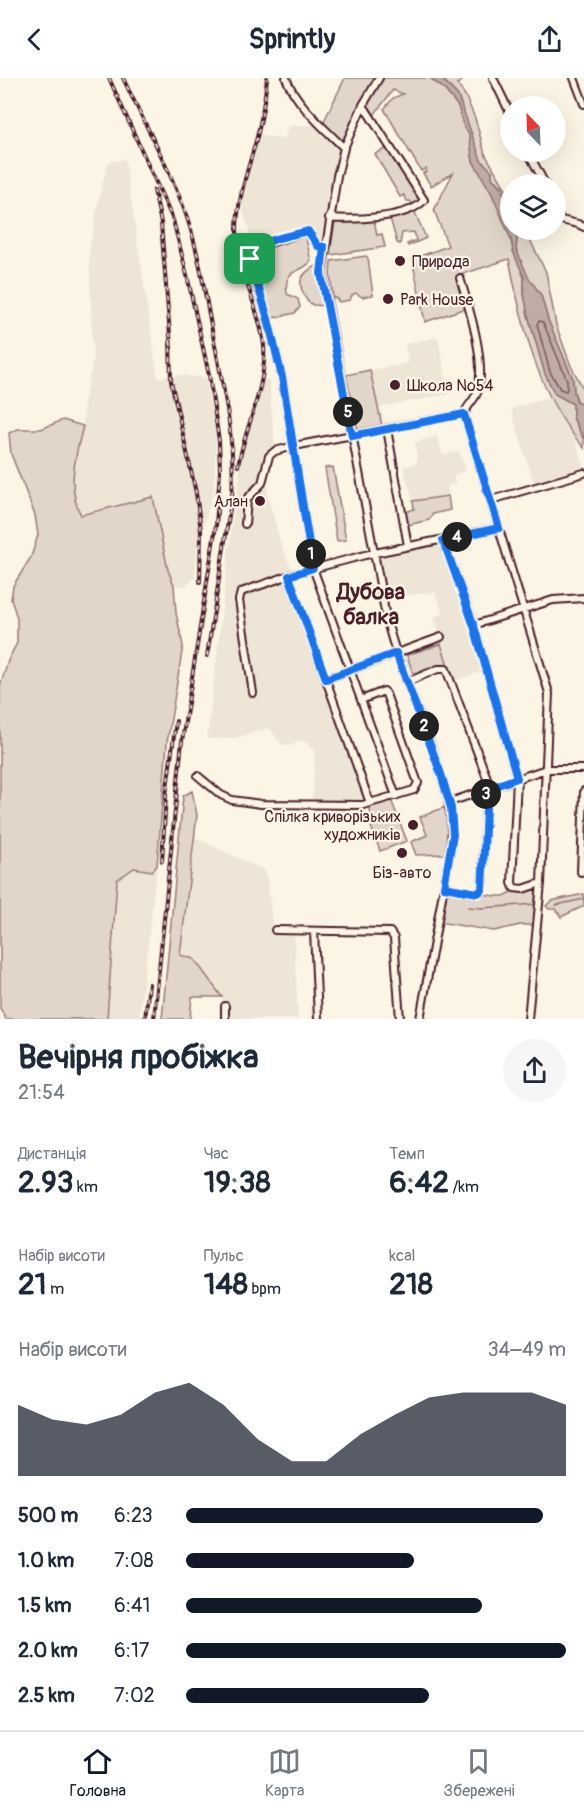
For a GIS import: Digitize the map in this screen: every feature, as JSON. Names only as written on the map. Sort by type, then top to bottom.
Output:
[{"type":"street","points":[[286,78],[306,108],[344,148]]},
{"type":"street","points":[[379,78],[363,105],[344,148],[329,218],[321,273],[384,611],[396,653],[450,802],[453,835],[420,1019]]},
{"type":"street","points":[[493,78],[502,96]]},
{"type":"street","points":[[574,78],[584,104]]},
{"type":"street","points":[[329,218],[348,220],[395,214],[415,207],[424,200],[363,105]]},
{"type":"street","points":[[566,221],[584,228]]},
{"type":"street","points":[[324,247],[318,246],[308,231],[260,246],[252,252],[250,259],[282,377],[313,568],[396,796]]},
{"type":"street","points":[[460,278],[475,334],[479,363],[479,386],[476,396],[468,403],[464,414],[549,693],[541,883],[528,1019]]},
{"type":"street","points":[[245,524],[248,499],[262,483],[269,456],[275,451],[464,414]]},
{"type":"street","points":[[387,429],[408,546]]},
{"type":"street","points":[[491,500],[584,473]]},
{"type":"street","points":[[253,693],[239,595],[241,592],[313,568],[373,553],[499,528]]},
{"type":"street","points":[[443,540],[474,626],[517,778],[512,883],[514,888],[519,890],[541,883]]},
{"type":"street","points":[[289,576],[370,803]]},
{"type":"street","points":[[474,626],[553,600],[584,598]]},
{"type":"street","points":[[326,679],[441,637]]},
{"type":"street","points":[[407,682],[441,668],[446,669],[487,778],[482,890],[475,893],[444,887]]},
{"type":"street","points":[[198,776],[221,795],[249,803],[333,806],[370,803],[414,790],[418,783],[385,692],[379,692],[361,700]]},
{"type":"street","points":[[450,802],[546,769],[584,769]]},
{"type":"street","points":[[581,872],[584,791]]},
{"type":"street","points":[[275,930],[390,932],[400,1019]]},
{"type":"street","points":[[314,931],[318,1019]]},
{"type":"street","points":[[225,1006],[225,1019]]},
{"type":"shaded area","points":[[345,78],[430,78],[444,89],[458,106],[464,127],[469,133],[473,161],[500,213],[500,240],[511,240],[513,251],[524,277],[528,315],[545,374],[555,394],[573,404],[573,418],[584,440],[584,448],[568,428],[543,383],[526,335],[509,259],[460,275],[469,307],[425,322],[412,259],[448,246],[434,210],[453,173],[431,186],[423,173],[427,171],[426,168],[421,171],[384,109],[393,98],[403,94],[393,90],[371,119],[363,105],[344,148],[322,125]]},
{"type":"shaded area","points":[[442,78],[460,78],[462,81],[457,84],[465,95],[475,118],[485,154],[500,179],[500,185],[492,178],[492,171],[481,161],[458,96]]},
{"type":"shaded area","points":[[322,125],[344,148],[324,247],[321,247],[308,231],[254,247],[240,200],[258,135],[284,139],[288,126]]},
{"type":"shaded area","points":[[387,148],[421,197],[419,202],[412,205],[404,195],[400,197],[375,154]]},
{"type":"shaded area","points":[[125,159],[158,378],[179,375],[206,378],[216,440],[214,490],[197,548],[195,578],[186,586],[174,585],[168,570],[81,515],[75,504],[73,481],[76,455],[93,361],[89,251],[108,162]]},
{"type":"shaded area","points":[[414,210],[426,238],[408,246],[407,244],[416,240],[414,232],[402,233],[400,244],[397,243],[390,218]]},
{"type":"shaded area","points":[[374,220],[377,235],[382,234],[385,247],[330,255],[335,222]]},
{"type":"shaded area","points":[[298,234],[306,238],[311,261],[290,275],[286,285],[287,294],[298,299],[300,307],[295,313],[268,319],[251,255],[255,249]]},
{"type":"shaded area","points":[[517,240],[530,240],[546,272],[556,325],[571,366],[584,390],[584,407],[578,402],[574,392],[573,379],[548,320],[541,295],[528,277],[516,249]]},
{"type":"shaded area","points":[[366,256],[373,295],[362,297],[356,293],[350,300],[339,302],[333,298],[331,261]]},
{"type":"shaded area","points":[[322,264],[327,306],[313,305],[308,302],[301,289],[302,278],[305,274]]},
{"type":"shaded area","name":"Школа №54","points":[[438,337],[449,394],[381,407],[384,429],[352,436],[341,376],[408,363],[405,344]]},
{"type":"shaded area","points":[[370,370],[382,426],[358,431],[346,375]]},
{"type":"shaded area","points":[[261,379],[269,380],[275,448],[278,455],[274,458],[269,472],[267,493],[281,544],[292,570],[287,572],[370,803],[312,805],[314,751],[301,740],[291,746],[281,744],[269,728],[235,738],[207,739],[232,523],[240,477],[239,462]]},
{"type":"shaded area","points":[[550,397],[572,433],[584,465],[584,473],[535,487],[511,409]]},
{"type":"shaded area","points":[[63,420],[83,426],[75,459],[73,482],[76,505],[81,515],[153,497],[168,570],[174,585],[176,613],[183,646],[167,743],[157,866],[152,871],[134,868],[117,880],[107,1019],[6,1019],[0,1008],[0,686],[9,658],[17,643],[17,618],[11,599],[13,586],[31,557],[38,535],[35,515],[11,454],[9,433],[18,429],[41,429]]},
{"type":"shaded area","points":[[437,436],[443,455],[459,451],[466,470],[453,476],[456,484],[448,486],[448,496],[413,501],[403,467],[417,463],[415,442]]},
{"type":"shaded area","points":[[333,467],[346,540],[337,541],[325,468]]},
{"type":"shaded area","points":[[448,496],[450,510],[433,514],[429,520],[407,525],[405,512],[414,509],[413,501]]},
{"type":"shaded area","points":[[443,540],[487,670],[451,682],[446,669],[407,682],[396,653],[441,637],[434,618],[443,613],[435,592],[381,599],[373,553]]},
{"type":"shaded area","points":[[441,644],[448,665],[414,676],[407,655]]},
{"type":"shaded area","points":[[192,791],[197,815],[180,955],[194,959],[222,997],[192,997],[190,1019],[162,1019],[183,796]]},
{"type":"shaded area","points":[[390,797],[407,841],[380,851],[371,826],[370,803]]},
{"type":"shaded area","points":[[445,807],[448,826],[445,854],[416,855],[411,842],[427,835],[420,817]]},
{"type":"shaded area","points":[[193,837],[266,871],[273,929],[294,931],[298,1019],[225,1019],[222,997],[180,955]]},
{"type":"shaded area","points":[[157,866],[139,1019],[107,1019],[117,879],[134,868],[152,871]]},
{"type":"shaded area","points":[[541,883],[537,925],[520,925],[494,931],[438,922],[444,887],[504,896],[512,892],[514,888]]},
{"type":"shaded area","points":[[584,894],[584,906],[561,917],[556,909],[549,909],[546,906],[551,901]]},
{"type":"water","points":[[430,78],[441,78],[458,96],[481,160],[492,171],[492,178],[500,188],[500,213],[473,161],[469,133],[464,127],[458,106],[444,89]]},
{"type":"water","points":[[511,240],[517,240],[516,249],[528,277],[541,295],[548,320],[573,379],[577,402],[584,407],[584,440],[573,417],[573,404],[555,394],[545,374],[528,315],[524,277],[513,251]]},
{"type":"waterway","points":[[556,905],[584,899]]},
{"type":"waterway","points":[[468,907],[536,904]]},
{"type":"railway","points":[[109,78],[173,220],[209,375],[219,441],[220,471],[216,525],[182,741],[154,1019]]},
{"type":"railway","points":[[123,78],[175,185],[187,216],[199,262],[227,410],[232,452],[232,496],[207,656]]},
{"type":"railway","points":[[238,466],[259,391],[264,346],[262,331],[240,260],[237,230],[239,206],[257,137],[267,78]]},
{"type":"railway","points":[[154,190],[161,223],[171,348]]},
{"type":"railway","points":[[170,339],[171,381],[196,493],[201,531],[200,582]]},
{"type":"railway","points":[[162,861],[166,795],[176,721]]},
{"type":"railway","points":[[145,1019],[149,984]]},
{"type":"place","name":"Природа","points":[[400,261]]},
{"type":"place","name":"Park House","points":[[388,299]]},
{"type":"place","name":"Школа №54","points":[[395,385]]},
{"type":"place","name":"Алан","points":[[260,501]]},
{"type":"place","name":"Спілка криворізьких художників","points":[[413,825]]},
{"type":"place","name":"Біз-авто","points":[[402,853]]},
{"type":"district","name":"Дубова балка","points":[[371,604]]},
{"type":"route","points":[[308,231],[318,246],[324,247],[321,273],[352,436],[464,414],[499,528],[443,540],[474,626],[517,778],[487,789],[482,890],[478,893],[444,887],[453,835],[451,808],[441,774],[396,653],[326,679],[291,582],[289,576],[313,568],[282,377],[250,259],[255,249],[266,243],[308,231]]}]
